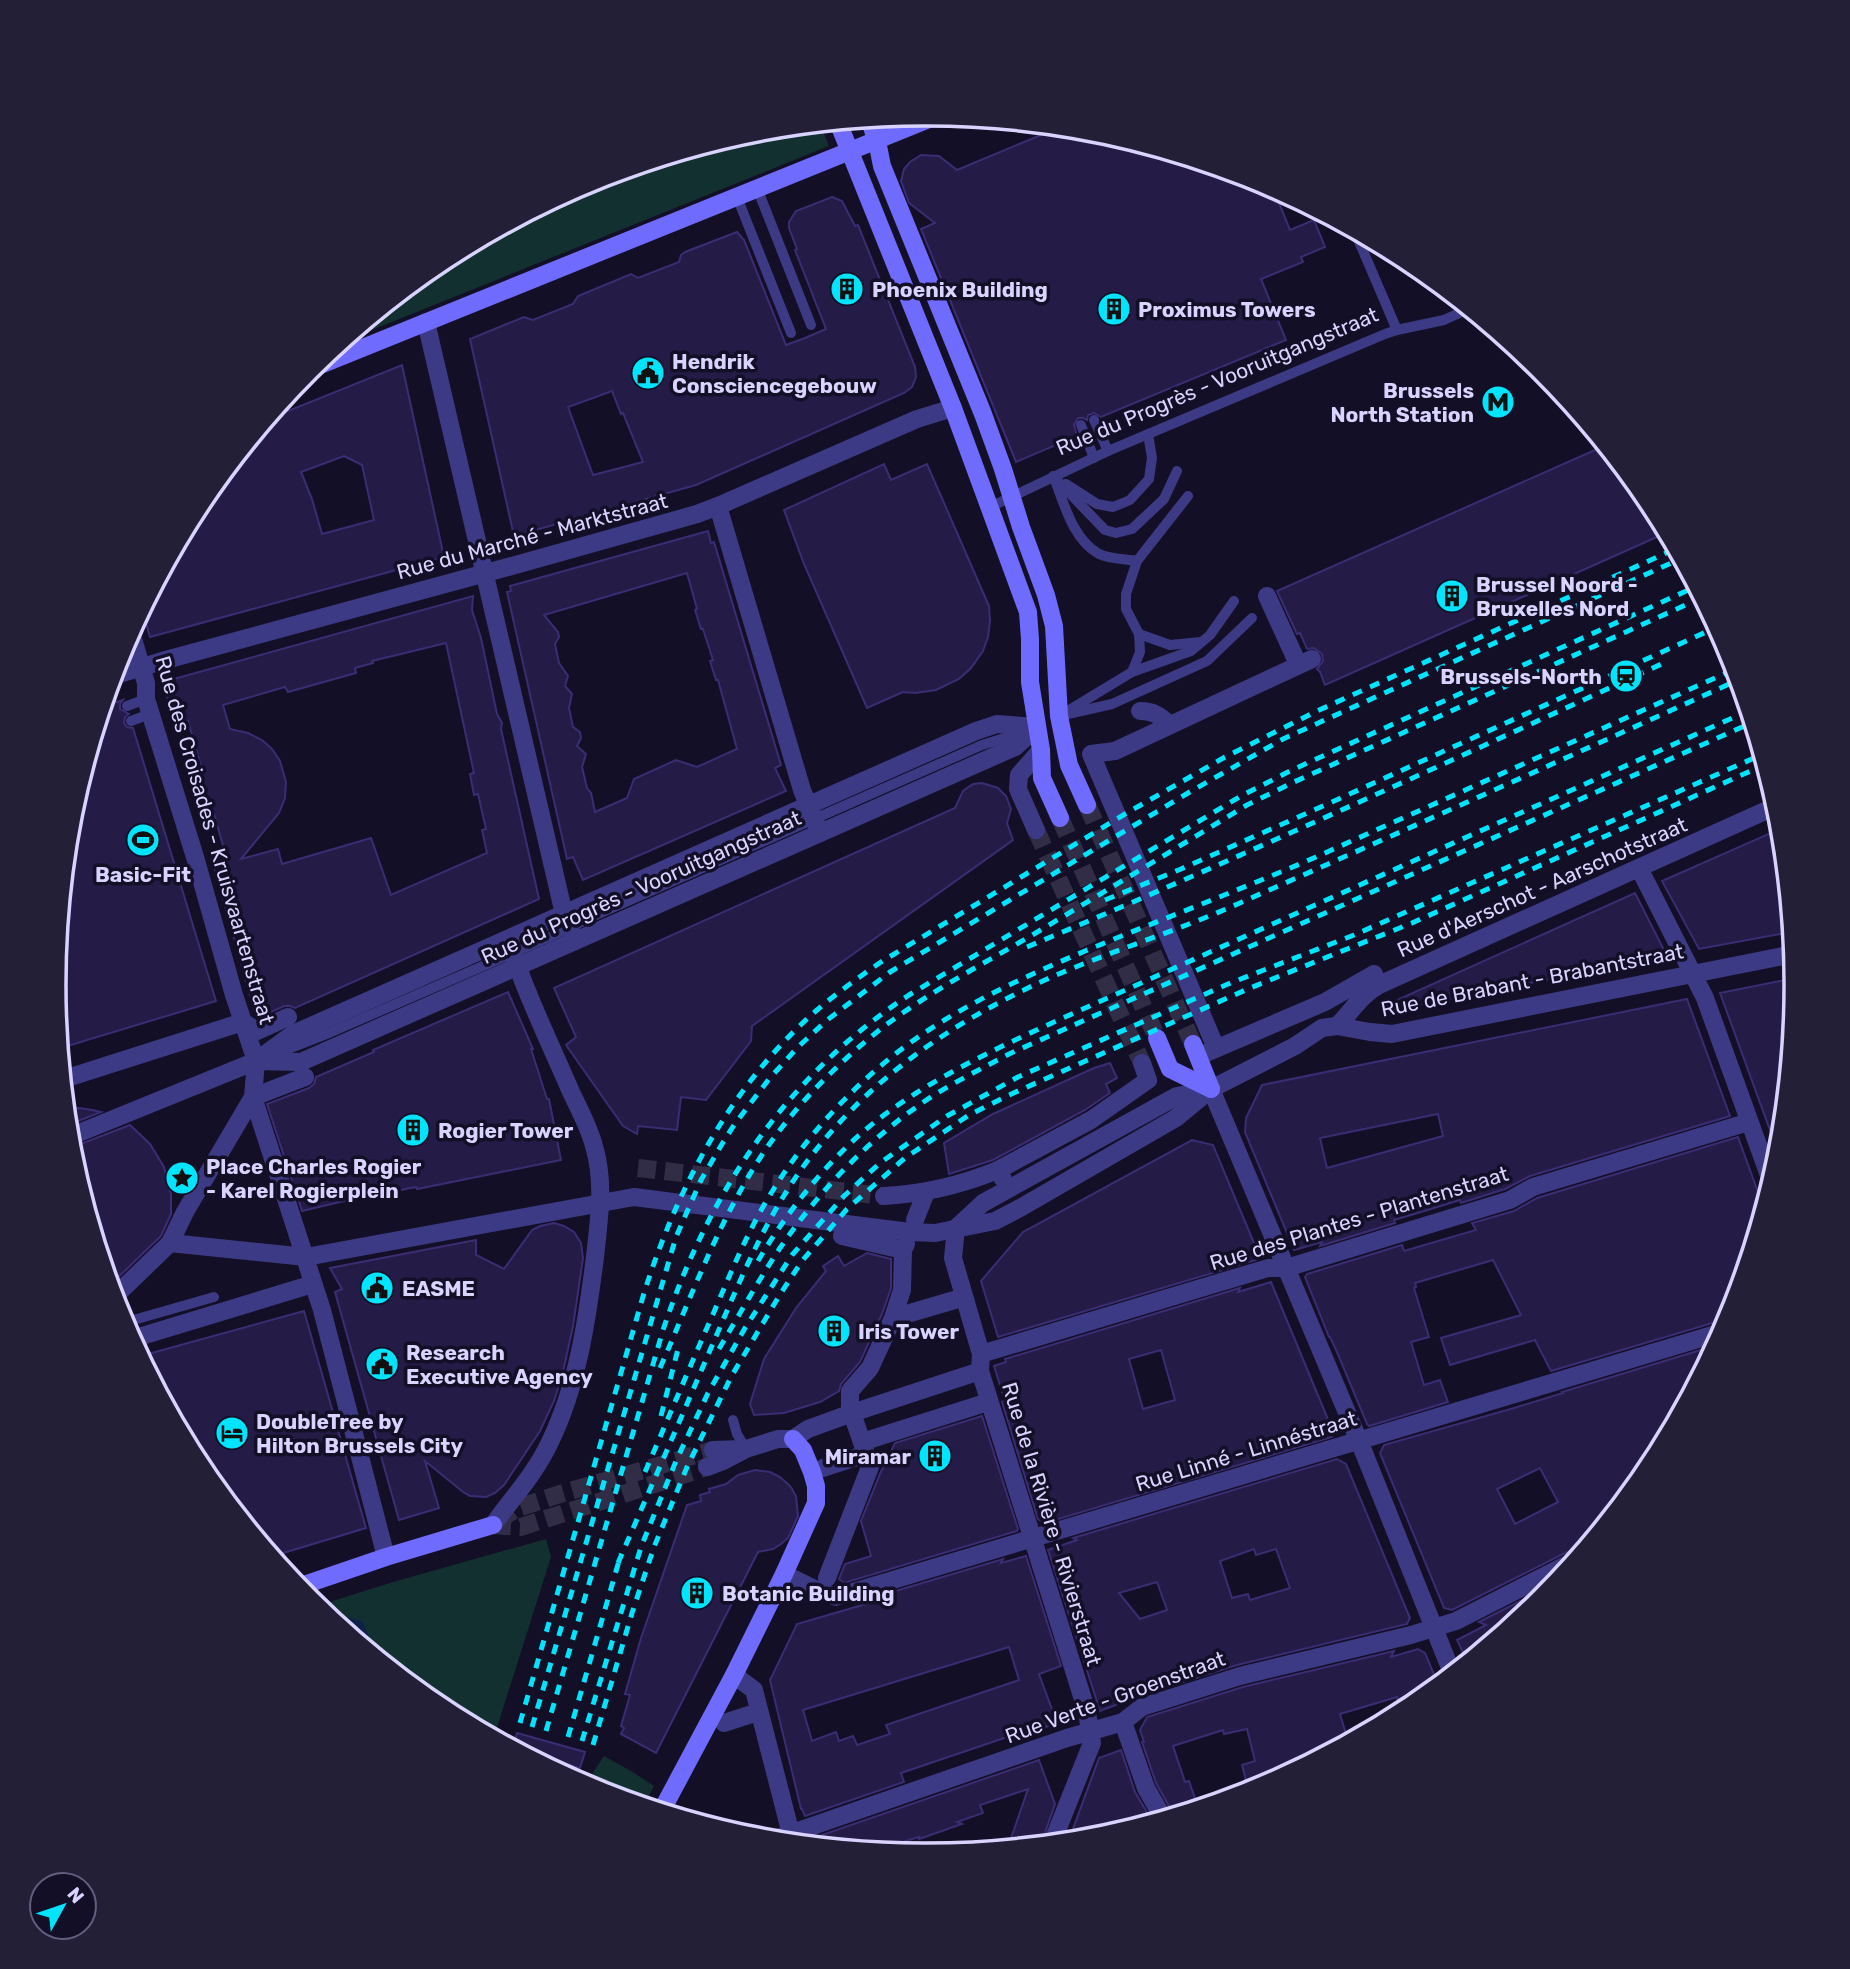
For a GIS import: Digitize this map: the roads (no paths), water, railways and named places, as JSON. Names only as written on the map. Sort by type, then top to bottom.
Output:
[{"type":"street","points":[[339,358],[912,126]]},
{"type":"street","points":[[872,128],[882,166],[984,414],[1046,594],[1054,626],[1059,716],[1069,765],[1087,805]]},
{"type":"street","points":[[841,130],[953,408],[1028,612],[1030,682],[1041,750],[1042,778],[1060,818]]},
{"type":"street","points":[[426,323],[569,928]]},
{"type":"street","name":"Rue du Marché - Marktstraat","points":[[126,672],[718,506],[917,419],[953,408]]},
{"type":"street","points":[[718,506],[802,790],[814,819]]},
{"type":"street","points":[[1236,1066],[1221,1046],[1091,754],[1115,751],[1305,662],[1267,596]]},
{"type":"street","name":"Rue des Croisades - Kruisvaartenstraat","points":[[136,647],[146,682],[148,707],[256,1061]]},
{"type":"street","points":[[1140,712],[1150,711],[1170,725]]},
{"type":"street","name":"Rue du Progrès - Vooruitgangstraat","points":[[256,1061],[301,1062],[513,953],[814,819],[1015,747],[1037,727],[1059,716]]},
{"type":"street","name":"Rue du Progrès - Vooruitgangstraat","points":[[256,1061],[293,1034],[513,953],[814,819],[976,731],[997,724],[1037,727]]},
{"type":"street","points":[[1036,830],[1018,789],[1019,775],[1041,750]]},
{"type":"street","name":"Rue d'Aerschot - Aarschotstraat","points":[[1337,1026],[1370,990],[1379,985],[1766,811]]},
{"type":"street","points":[[1639,868],[1705,998],[1764,1163]]},
{"type":"street","points":[[310,1583],[493,1525],[532,1476],[564,1409],[577,1367],[584,1331],[601,1184],[594,1145],[513,953]]},
{"type":"street","name":"Rue de Brabant - Brabantstraat","points":[[1337,1026],[1392,1034],[1783,956]]},
{"type":"street","name":"Rue de Brabant - Brabantstraat","points":[[1211,1089],[1195,1050],[1221,1046],[1325,1002],[1374,974]]},
{"type":"street","points":[[72,1077],[243,1022],[257,1031],[288,1017]]},
{"type":"street","points":[[170,1243],[306,1256],[634,1197],[881,1229],[935,1233],[956,1228],[984,1203],[1177,1096],[1211,1089],[1295,1046],[1322,1028],[1337,1026]]},
{"type":"street","points":[[1157,1038],[1170,1069],[1211,1089],[1359,1441],[1449,1665]]},
{"type":"street","points":[[80,1133],[256,1061],[253,1097],[322,1310],[386,1558]]},
{"type":"street","points":[[884,1196],[926,1192],[976,1179],[1002,1178],[1128,1094],[1145,1071]]},
{"type":"street","points":[[123,1289],[170,1243],[253,1097],[305,1077]]},
{"type":"street","points":[[1128,1094],[1138,1113]]},
{"type":"street","name":"Rue des Plantes - Plantenstraat","points":[[793,1440],[808,1429],[980,1363],[1268,1268],[1286,1268],[1510,1200],[1533,1187],[1749,1122]]},
{"type":"street","points":[[915,1220],[926,1192]]},
{"type":"street","name":"Rue de la Rivière - Rivierstraat","points":[[956,1228],[953,1258],[980,1363],[1091,1732]]},
{"type":"street","points":[[827,1577],[870,1467],[852,1413],[850,1391],[870,1368],[893,1318],[902,1290],[905,1247],[842,1236]]},
{"type":"street","points":[[142,1336],[313,1284]]},
{"type":"street","points":[[893,1318],[958,1299]]},
{"type":"street","name":"Rue Linné - Linnéstraat","points":[[784,1574],[836,1597],[1707,1336]]},
{"type":"street","points":[[823,1468],[864,1448],[985,1403]]},
{"type":"street","points":[[666,1802],[784,1574],[817,1495],[803,1450],[793,1440],[778,1439],[710,1458]]},
{"type":"street","name":"Rue Verte - Groenstraat","points":[[802,1834],[1067,1738],[1123,1723],[1142,1707],[1240,1676],[1411,1635],[1456,1621],[1545,1578]]},
{"type":"street","points":[[734,1675],[754,1690],[791,1832]]},
{"type":"street","points":[[724,1723],[755,1713]]},
{"type":"street","points":[[1123,1723],[1146,1788],[1159,1810]]},
{"type":"street","points":[[1056,1833],[1092,1744],[1091,1732]]},
{"type":"lane","points":[[757,188],[811,326]]},
{"type":"lane","points":[[737,197],[791,333]]},
{"type":"lane","points":[[1361,245],[1397,330]]},
{"type":"lane","name":"Rue du Progrès - Vooruitgangstraat","points":[[988,508],[1108,451],[1397,330],[1444,320],[1460,313]]},
{"type":"lane","points":[[1094,420],[1108,451]]},
{"type":"lane","points":[[1082,425],[1094,458]]},
{"type":"lane","points":[[1053,476],[1097,504],[1113,507],[1122,504],[1130,500],[1149,479],[1152,458],[1148,434]]},
{"type":"lane","points":[[1053,476],[1105,530],[1116,533],[1132,529],[1164,499],[1177,471]]},
{"type":"lane","points":[[1053,476],[1068,515],[1082,540],[1099,554],[1137,561]]},
{"type":"lane","points":[[1132,672],[1140,652],[1139,634],[1126,608],[1126,594],[1137,561],[1188,496]]},
{"type":"lane","points":[[1059,716],[1132,672],[1191,651],[1210,635],[1234,601]]},
{"type":"lane","points":[[1059,716],[1112,704],[1207,661],[1252,618]]},
{"type":"lane","points":[[1139,634],[1170,645],[1202,642]]},
{"type":"lane","points":[[127,706],[148,707]]},
{"type":"lane","points":[[131,720],[148,707]]},
{"type":"lane","points":[[135,1320],[214,1297]]},
{"type":"lane","points":[[733,1420],[746,1449]]},
{"type":"water","points":[[347,1619],[362,1621],[370,1639],[359,1630]]},
{"type":"tunnel","points":[[1087,805],[1193,1044]]},
{"type":"tunnel","points":[[1060,818],[1157,1038]]},
{"type":"tunnel","points":[[1036,830],[1142,1063]]},
{"type":"tunnel","points":[[638,1168],[884,1196]]},
{"type":"tunnel","points":[[498,1521],[515,1509],[560,1494],[713,1450]]},
{"type":"tunnel","points":[[493,1525],[521,1527],[707,1467]]},
{"type":"railway","points":[[520,1723],[644,1293],[673,1214],[691,1176],[733,1104],[786,1039],[817,1010],[881,962],[1125,814],[1225,757],[1317,711],[1667,553]]},
{"type":"railway","points":[[532,1727],[676,1237],[701,1180],[734,1125],[769,1079],[798,1047],[826,1021],[890,972],[1283,739],[1672,563]]},
{"type":"railway","points":[[546,1731],[663,1330],[682,1279],[704,1231],[757,1141],[789,1100],[825,1062],[865,1027],[909,995],[1241,796],[1292,770],[1687,591]]},
{"type":"railway","points":[[660,1368],[722,1226],[768,1146],[793,1113],[821,1083],[851,1054],[900,1014],[1247,805],[1693,602]]},
{"type":"railway","points":[[1105,900],[1332,802],[1707,632]]},
{"type":"railway","points":[[1027,947],[1268,843],[1666,662]]},
{"type":"railway","points":[[645,1472],[732,1269],[765,1203],[802,1148],[833,1112],[867,1078],[903,1048],[969,1006],[1038,972],[1316,857],[1725,674]]},
{"type":"railway","points":[[618,1563],[730,1303],[780,1202],[795,1178],[836,1126],[861,1100],[918,1053],[979,1014],[1045,980],[1218,912],[1729,684]]},
{"type":"railway","points":[[758,1261],[799,1201],[848,1146],[884,1115],[946,1076],[1054,1022],[1740,715]]},
{"type":"railway","points":[[719,1349],[772,1260],[811,1206],[864,1150],[935,1094],[1009,1054],[1743,726]]},
{"type":"railway","points":[[582,1741],[641,1547],[676,1461],[708,1393],[745,1328],[792,1255],[844,1196],[880,1163],[947,1116],[1018,1077],[1228,984],[1354,935],[1753,759]]},
{"type":"railway","points":[[593,1745],[654,1547],[687,1467],[731,1377],[802,1261],[847,1209],[905,1158],[969,1115],[1009,1095],[1250,988],[1412,923],[1756,769]]},
{"type":"railway","points":[[661,1416],[679,1345]]},
{"type":"railway","points":[[568,1737],[621,1554]]},
{"type":"place","name":"Phoenix Building","points":[[847,289]]},
{"type":"place","name":"Proximus Towers","points":[[1114,309]]},
{"type":"place","name":"Hendrik Consciencegebouw","points":[[648,373]]},
{"type":"place","name":"Brussels North Station","points":[[1498,402]]},
{"type":"place","name":"Brussel Noord - Bruxelles Nord","points":[[1452,596]]},
{"type":"place","name":"Brussels-North","points":[[1626,676]]},
{"type":"place","name":"Basic-Fit","points":[[143,840]]},
{"type":"place","name":"Rogier Tower","points":[[413,1130]]},
{"type":"place","name":"Place Charles Rogier - Karel Rogierplein","points":[[182,1178]]},
{"type":"place","name":"EASME","points":[[377,1288]]},
{"type":"place","name":"Iris Tower","points":[[834,1331]]},
{"type":"place","name":"Research Executive Agency","points":[[382,1364]]},
{"type":"place","name":"DoubleTree by Hilton Brussels City","points":[[232,1433]]},
{"type":"place","name":"Miramar","points":[[935,1456]]},
{"type":"place","name":"Botanic Building","points":[[697,1593]]}]
